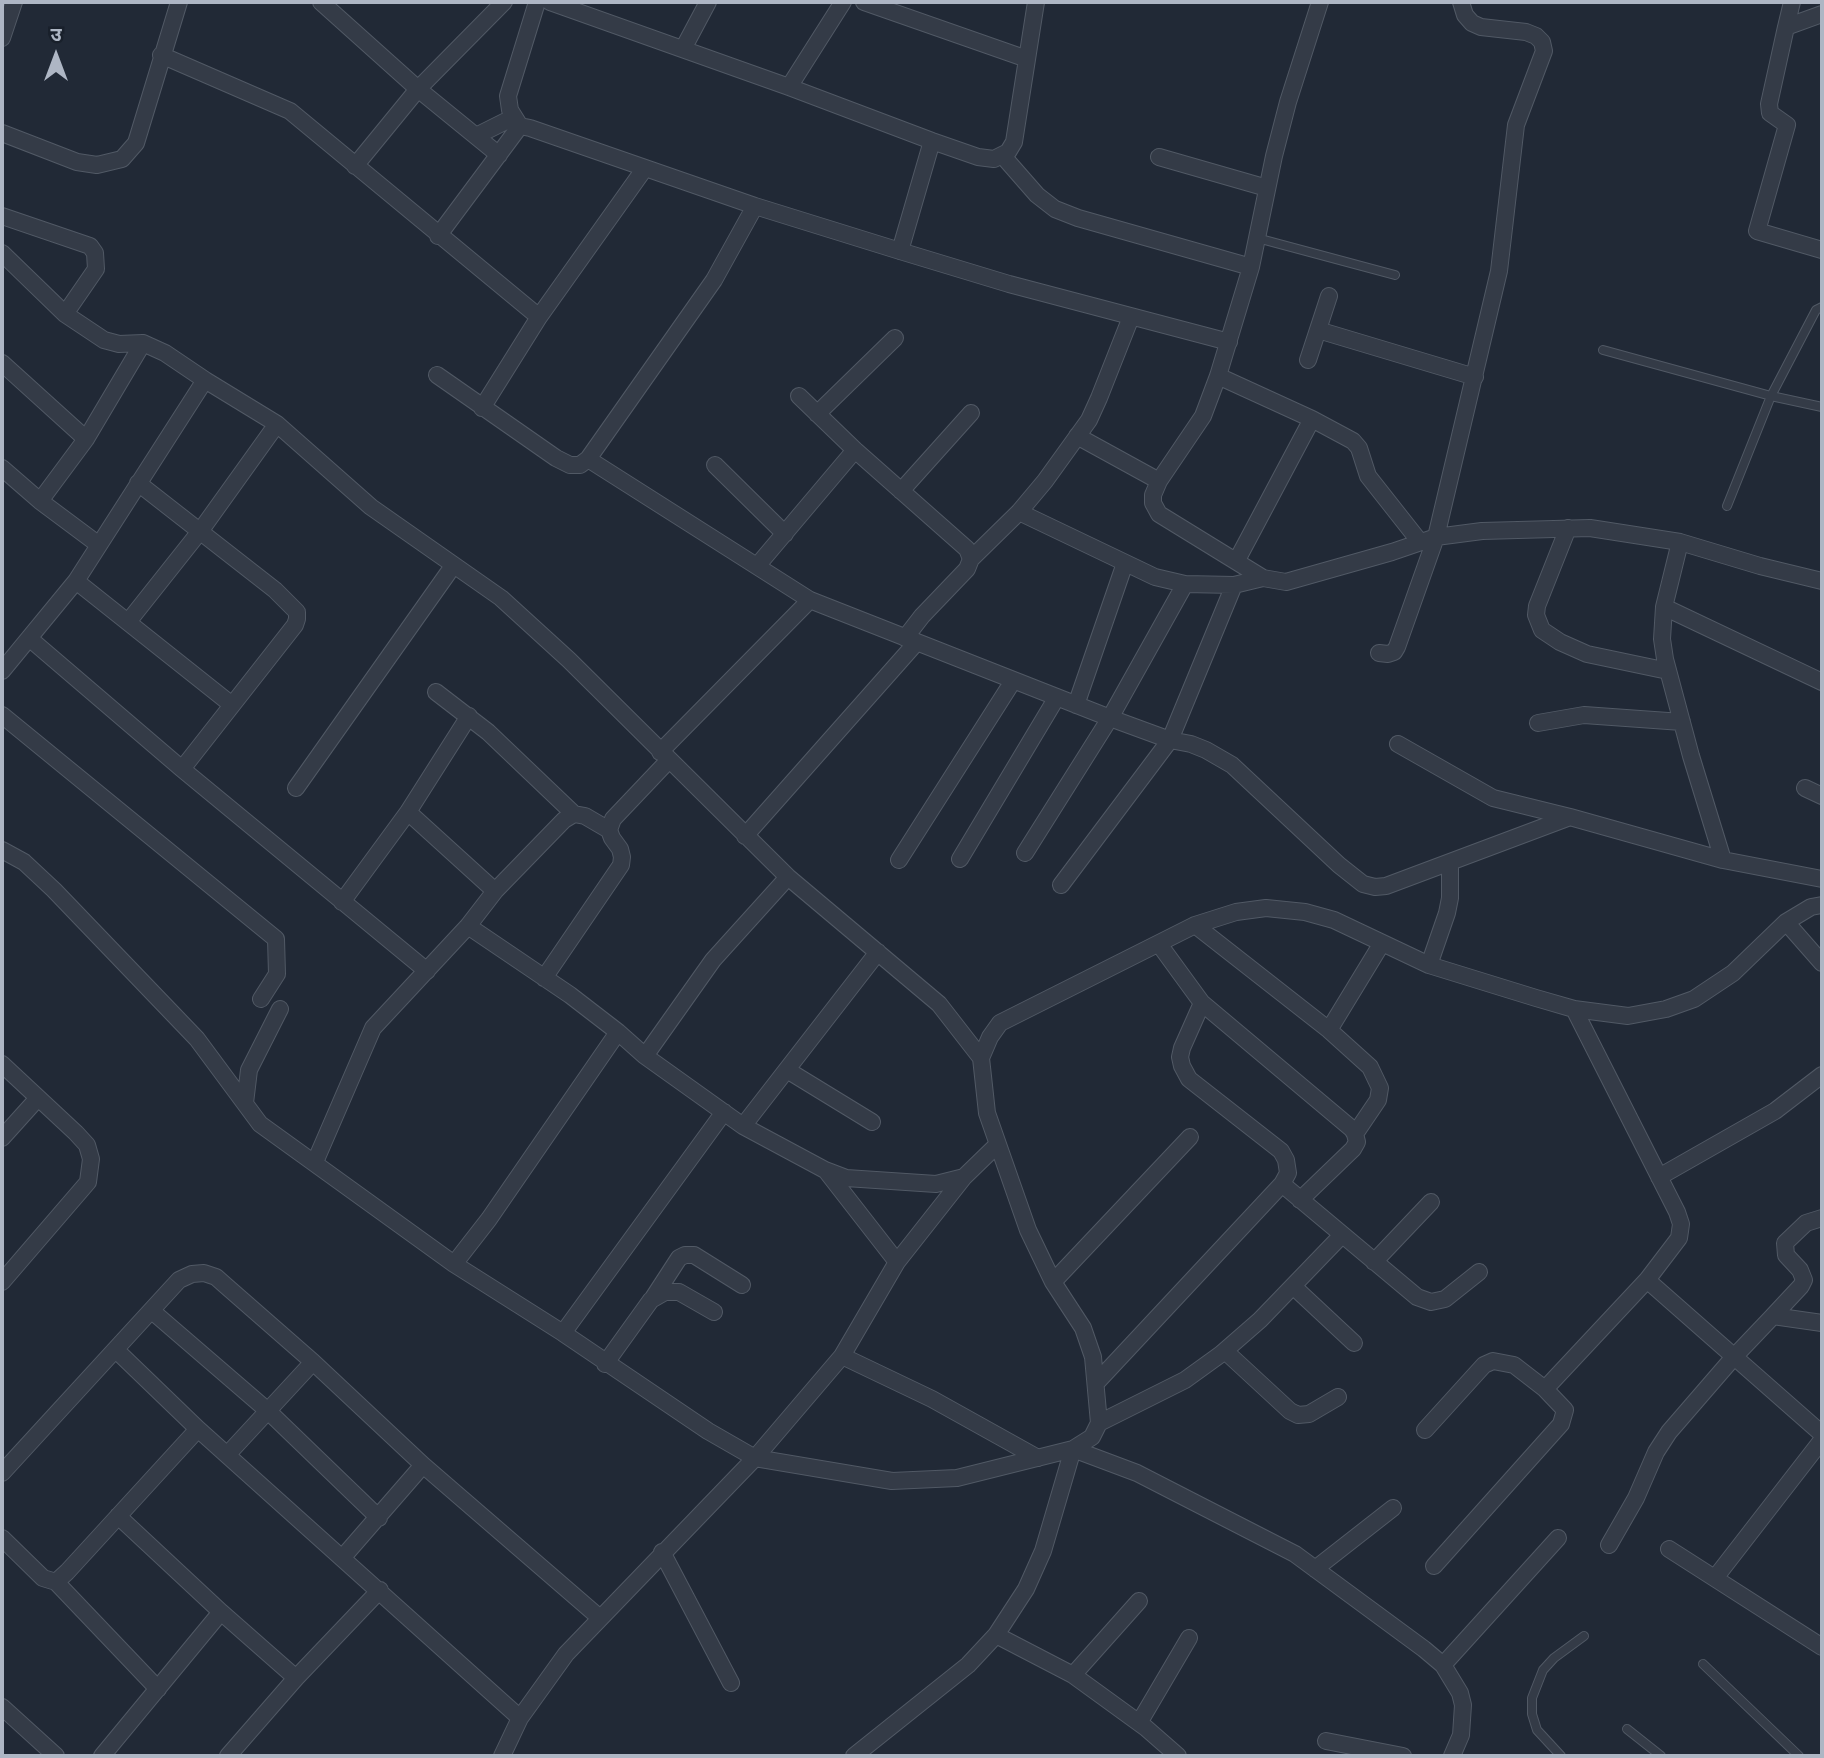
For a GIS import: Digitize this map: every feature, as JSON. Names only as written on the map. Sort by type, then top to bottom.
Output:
[{"type":"street","points":[[2,38],[14,2]]},
{"type":"street","points":[[2,133],[77,162],[97,165],[122,159],[136,143],[179,2]]},
{"type":"street","points":[[320,2],[418,89],[499,155]]},
{"type":"street","points":[[355,166],[418,89],[504,2]]},
{"type":"street","points":[[517,122],[510,110],[508,96],[537,2]]},
{"type":"street","points":[[550,2],[932,141],[978,157],[994,159],[1008,152],[1014,142],[1036,2]]},
{"type":"street","points":[[683,49],[708,2]]},
{"type":"street","points":[[789,87],[843,2]]},
{"type":"street","points":[[864,2],[1027,59]]},
{"type":"street","points":[[1263,578],[1159,514],[1153,503],[1153,495],[1159,481],[1203,416],[1218,376],[1251,267],[1288,102],[1320,2]]},
{"type":"street","points":[[1378,653],[1388,654],[1394,652],[1397,647],[1436,537],[1499,271],[1514,134],[1544,51],[1542,42],[1526,32],[1481,27],[1472,23],[1465,15],[1461,2]]},
{"type":"street","points":[[1792,2],[1769,104],[1770,113],[1787,125],[1757,231],[1822,250]]},
{"type":"street","points":[[1786,27],[1822,14]]},
{"type":"street","points":[[161,55],[290,111],[539,317]]},
{"type":"street","points":[[476,136],[517,122],[755,206],[900,251],[1130,317],[1228,342]]},
{"type":"street","points":[[438,236],[499,155],[517,122]]},
{"type":"street","points":[[900,251],[932,141]]},
{"type":"street","points":[[1002,155],[1037,195],[1055,209],[1078,218],[1251,267]]},
{"type":"street","points":[[1158,158],[1268,188]]},
{"type":"street","points":[[482,408],[539,317],[645,168]]},
{"type":"street","points":[[437,375],[482,408],[570,465],[580,465],[588,459],[714,280],[755,206]]},
{"type":"street","points":[[2,216],[90,246],[95,253],[96,269],[65,314]]},
{"type":"street","points":[[2,253],[65,314],[104,340],[120,344],[144,343],[165,353],[277,424],[370,507],[501,598],[569,660],[788,877],[939,1004],[981,1058]]},
{"type":"street","points":[[1308,360],[1329,296]]},
{"type":"street","points":[[745,836],[910,640],[922,616],[967,569],[971,559],[1019,512],[1077,436],[1100,398],[1130,317]]},
{"type":"street","points":[[1318,330],[1475,377]]},
{"type":"street","points":[[817,414],[895,338]]},
{"type":"street","points":[[40,501],[86,439],[144,343]]},
{"type":"street","points":[[2,363],[86,439]]},
{"type":"street","points":[[1218,376],[1353,441],[1359,448],[1368,476],[1420,542]]},
{"type":"street","points":[[2,671],[76,581],[205,380]]},
{"type":"street","points":[[799,396],[855,450],[967,549],[971,559]]},
{"type":"street","points":[[901,491],[971,413]]},
{"type":"street","points":[[1237,560],[1312,419]]},
{"type":"street","points":[[128,622],[201,530],[277,424]]},
{"type":"street","points":[[1077,436],[1159,481]]},
{"type":"street","points":[[757,566],[855,450]]},
{"type":"street","points":[[588,459],[810,600],[1110,718],[1170,740],[1191,744],[1232,765],[1363,884],[1386,886],[1570,817]]},
{"type":"street","points":[[715,466],[785,534]]},
{"type":"street","points":[[2,468],[40,501],[99,545]]},
{"type":"street","points":[[138,483],[275,590],[297,612],[295,625],[182,769]]},
{"type":"street","points":[[1019,512],[1155,577],[1185,584],[1234,585],[1263,578],[1286,582],[1436,537],[1507,529],[1568,528],[1590,528],[1680,541],[1770,569],[1822,581]]},
{"type":"street","points":[[1568,528],[1537,606],[1536,615],[1542,630],[1560,642],[1587,654],[1668,671]]},
{"type":"street","points":[[1680,541],[1664,607],[1662,639],[1682,722],[1723,860]]},
{"type":"street","points":[[1076,705],[1125,563]]},
{"type":"street","points":[[296,788],[453,566]]},
{"type":"street","points":[[76,581],[232,705]]},
{"type":"street","points":[[1025,853],[1110,718],[1185,584]]},
{"type":"street","points":[[1061,885],[1170,740],[1234,585]]},
{"type":"street","points":[[609,830],[613,819],[664,756],[810,600]]},
{"type":"street","points":[[1664,607],[1822,682]]},
{"type":"street","points":[[29,638],[182,769],[427,971]]},
{"type":"street","points":[[899,860],[1013,681]]},
{"type":"street","points":[[436,692],[469,716],[574,814],[584,816],[609,830],[620,849],[621,865],[544,978]]},
{"type":"street","points":[[960,859],[1057,697]]},
{"type":"street","points":[[2,715],[276,939],[277,974],[261,999]]},
{"type":"street","points":[[1538,723],[1584,715],[1682,722]]},
{"type":"street","points":[[342,902],[408,812],[469,716]]},
{"type":"street","points":[[1398,744],[1493,798],[1723,860],[1822,879]]},
{"type":"street","points":[[1805,788],[1822,796]]},
{"type":"street","points":[[408,812],[495,891]]},
{"type":"street","points":[[315,1162],[373,1028],[468,926],[495,891],[564,820],[574,814]]},
{"type":"street","points":[[2,850],[24,862],[197,1039],[260,1125],[454,1264],[563,1333],[708,1431],[755,1458],[892,1481],[957,1478],[1073,1449],[1092,1437],[1099,1423],[1093,1357],[1083,1328],[1054,1282],[1028,1230],[987,1114],[981,1058],[990,1037],[1000,1023],[1195,925],[1236,912],[1266,908],[1305,912],[1334,920],[1429,965],[1574,1009],[1628,1016],[1667,1009],[1694,999],[1732,973],[1786,922],[1811,907],[1822,905]]},
{"type":"street","points":[[1429,965],[1447,913],[1450,898],[1450,862]]},
{"type":"street","points":[[645,1056],[713,960],[788,877]]},
{"type":"street","points":[[1786,922],[1822,963]]},
{"type":"street","points":[[1195,925],[1329,1030],[1370,1067],[1380,1088],[1378,1100],[1355,1134]]},
{"type":"street","points":[[468,926],[544,978],[618,1032],[645,1056],[743,1126],[825,1170],[846,1178],[936,1184],[964,1177]]},
{"type":"street","points":[[1329,1030],[1382,943]]},
{"type":"street","points":[[1159,944],[1202,1003],[1355,1134],[1357,1142],[1353,1149],[1300,1200]]},
{"type":"street","points":[[743,1126],[878,952]]},
{"type":"street","points":[[1097,1382],[1282,1184],[1288,1173],[1281,1151],[1189,1079],[1182,1066],[1182,1048],[1202,1003]]},
{"type":"street","points":[[245,1103],[249,1070],[280,1009]]},
{"type":"street","points":[[1545,1389],[1647,1280],[1674,1247],[1679,1238],[1681,1224],[1574,1009]]},
{"type":"street","points":[[454,1264],[489,1219],[618,1032]]},
{"type":"street","points":[[2,1064],[87,1145],[91,1159],[88,1182],[2,1282]]},
{"type":"street","points":[[787,1070],[872,1122]]},
{"type":"street","points":[[1659,1177],[1775,1111],[1822,1075]]},
{"type":"street","points":[[2,1138],[38,1098]]},
{"type":"street","points":[[563,1333],[724,1112]]},
{"type":"street","points":[[1054,1282],[1190,1137]]},
{"type":"street","points":[[502,1756],[520,1718],[566,1654],[755,1458],[842,1356],[897,1262],[964,1177],[997,1145]]},
{"type":"street","points":[[825,1170],[897,1262]]},
{"type":"street","points":[[1282,1184],[1417,1297],[1430,1302],[1445,1299],[1479,1272]]},
{"type":"street","points":[[1374,1262],[1431,1202]]},
{"type":"street","points":[[1609,1545],[1636,1498],[1656,1452],[1669,1432],[1733,1358],[1801,1286],[1804,1280],[1800,1270],[1786,1255],[1785,1243],[1806,1223],[1822,1218]]},
{"type":"street","points":[[1099,1423],[1185,1380],[1225,1351],[1294,1287],[1342,1235]]},
{"type":"street","points":[[606,1364],[679,1258],[694,1255],[742,1285]]},
{"type":"street","points":[[2,1473],[179,1280],[192,1274],[204,1273],[216,1277],[313,1362],[423,1465],[600,1618]]},
{"type":"street","points":[[1647,1280],[1822,1434]]},
{"type":"street","points":[[1294,1287],[1354,1343]]},
{"type":"street","points":[[651,1300],[665,1292],[679,1292],[714,1312]]},
{"type":"street","points":[[152,1311],[268,1411],[379,1518]]},
{"type":"street","points":[[1773,1316],[1822,1323]]},
{"type":"street","points":[[116,1350],[198,1429],[520,1718]]},
{"type":"street","points":[[1225,1351],[1290,1411],[1298,1415],[1309,1414],[1338,1397]]},
{"type":"street","points":[[842,1356],[932,1399],[1038,1458]]},
{"type":"street","points":[[1425,1430],[1484,1365],[1493,1360],[1514,1366],[1545,1389],[1565,1410],[1561,1424],[1434,1566]]},
{"type":"street","points":[[227,1455],[313,1362]]},
{"type":"street","points":[[56,1582],[198,1429]]},
{"type":"street","points":[[1715,1578],[1822,1440]]},
{"type":"street","points":[[1073,1449],[1137,1473],[1295,1554],[1443,1665],[1460,1693],[1463,1705],[1461,1735],[1452,1756]]},
{"type":"street","points":[[854,1756],[968,1665],[996,1634],[1026,1589],[1043,1551],[1073,1449]]},
{"type":"street","points":[[343,1557],[423,1465]]},
{"type":"street","points":[[1315,1569],[1393,1508]]},
{"type":"street","points":[[118,1516],[220,1612],[296,1678]]},
{"type":"street","points":[[2,1538],[43,1578],[56,1582],[158,1689]]},
{"type":"street","points":[[1443,1665],[1558,1538]]},
{"type":"street","points":[[1669,1549],[1822,1647]]},
{"type":"street","points":[[662,1552],[731,1683]]},
{"type":"street","points":[[228,1756],[296,1678],[380,1590]]},
{"type":"street","points":[[1073,1675],[1139,1601]]},
{"type":"street","points":[[102,1756],[220,1612]]},
{"type":"street","points":[[996,1634],[1073,1675],[1139,1723],[1178,1756]]},
{"type":"street","points":[[1139,1723],[1189,1638]]},
{"type":"street","points":[[2,1707],[55,1756]]},
{"type":"street","points":[[1326,1741],[1403,1756]]},
{"type":"lane","points":[[1257,238],[1395,275]]},
{"type":"lane","points":[[1727,506],[1771,396],[1816,310],[1822,307]]},
{"type":"lane","points":[[1604,350],[1771,396],[1822,407]]},
{"type":"lane","points":[[1561,1756],[1537,1730],[1532,1714],[1532,1698],[1543,1670],[1554,1658],[1584,1636]]},
{"type":"lane","points":[[1703,1664],[1799,1756]]},
{"type":"lane","points":[[1627,1729],[1661,1756]]}]
